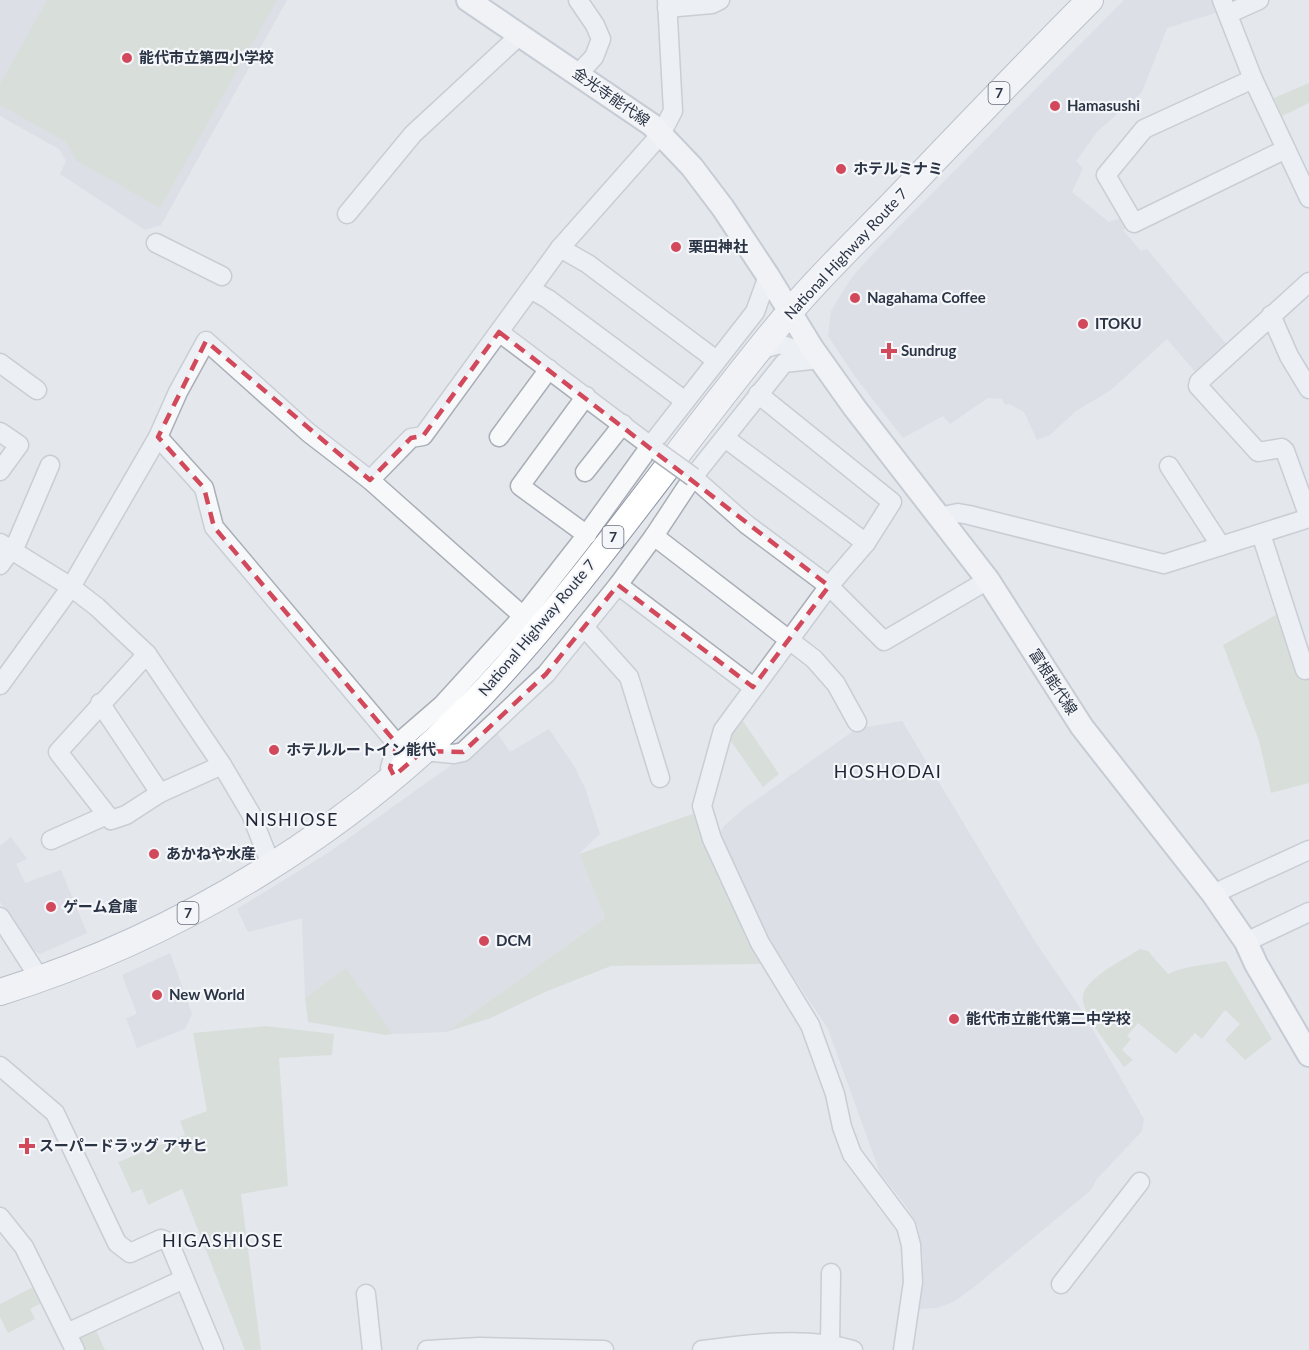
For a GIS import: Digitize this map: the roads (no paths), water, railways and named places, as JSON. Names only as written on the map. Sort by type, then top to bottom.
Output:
[{"type":"highway","name":"National Highway Route 7","points":[[0,992],[101,954],[172,921],[271,865],[334,824],[423,751],[475,701],[526,644],[637,508],[790,312],[1090,0]]},
{"type":"main road","name":"金光寺能代線","points":[[468,0],[652,125],[692,167],[768,276],[790,312]]},
{"type":"main road","name":"富根能代線","points":[[790,312],[854,407],[988,580],[1082,727],[1213,894],[1246,942],[1256,964],[1309,1055]]},
{"type":"street","points":[[578,0],[595,25],[601,39],[594,57],[578,74]]},
{"type":"street","points":[[369,480],[411,438],[423,436],[560,249],[661,134],[673,111],[667,4],[712,4],[720,0]]},
{"type":"street","points":[[1259,0],[1225,7],[1253,80],[1309,198]]},
{"type":"street","points":[[347,214],[413,134],[520,35]]},
{"type":"street","points":[[1253,80],[1144,129],[1106,175],[1134,223],[1286,149]]},
{"type":"street","points":[[156,243],[222,276]]},
{"type":"street","points":[[560,249],[588,264],[716,360]]},
{"type":"street","points":[[394,776],[390,768],[398,744],[442,705],[523,616],[654,448],[716,360],[755,312],[768,276]]},
{"type":"street","points":[[938,517],[958,513],[969,514],[1164,564],[1309,518],[1285,451],[1282,448],[1258,452],[1198,386],[1199,382],[1309,282]]},
{"type":"street","points":[[532,290],[548,299],[685,402]]},
{"type":"street","points":[[1271,315],[1289,356],[1309,389]]},
{"type":"street","points":[[499,332],[693,477],[746,524],[829,586],[884,640],[988,580]]},
{"type":"street","points":[[0,685],[70,587],[158,437],[178,392],[206,341],[309,433],[369,480],[523,616]]},
{"type":"street","points":[[759,350],[780,344],[820,359]]},
{"type":"street","points":[[423,751],[454,754],[463,752],[546,674],[618,585],[693,477],[784,363],[820,359]]},
{"type":"street","points":[[0,363],[37,390]]},
{"type":"street","points":[[499,437],[549,369]]},
{"type":"street","points":[[758,394],[892,502],[866,543],[829,586],[723,730],[702,806],[712,839],[760,943],[810,1025],[835,1094],[842,1127],[852,1154],[906,1226],[911,1245],[913,1282],[903,1350]]},
{"type":"street","points":[[586,396],[520,486],[586,535]]},
{"type":"street","points":[[585,472],[623,424]]},
{"type":"street","points":[[0,432],[18,445],[0,471]]},
{"type":"street","points":[[158,437],[204,488],[213,528],[398,744]]},
{"type":"street","points":[[724,438],[866,543]]},
{"type":"street","points":[[5,546],[17,542],[50,465]]},
{"type":"street","points":[[1169,466],[1221,546]]},
{"type":"street","points":[[1261,534],[1305,670]]},
{"type":"street","points":[[654,536],[814,659],[836,684],[857,722]]},
{"type":"street","points":[[5,546],[70,587],[97,608],[147,654],[222,765],[251,814],[271,865]]},
{"type":"street","points":[[0,565],[5,546]]},
{"type":"street","points":[[618,585],[753,687]]},
{"type":"street","points":[[584,627],[629,677],[660,778]]},
{"type":"street","points":[[147,654],[58,752],[111,820],[126,815],[160,793],[222,765]]},
{"type":"street","points":[[100,704],[160,793]]},
{"type":"street","points":[[51,840],[107,815]]},
{"type":"street","points":[[1213,894],[1309,850]]},
{"type":"street","points":[[1246,942],[1309,912]]},
{"type":"street","points":[[0,917],[40,978]]},
{"type":"street","points":[[0,1066],[55,1113],[117,1243],[130,1252],[161,1239],[169,1242],[214,1350]]},
{"type":"street","points":[[1061,1284],[1140,1182]]},
{"type":"street","points":[[0,1217],[24,1247],[75,1350]]},
{"type":"street","points":[[830,1345],[831,1274]]},
{"type":"street","points":[[68,1333],[184,1279]]},
{"type":"street","points":[[366,1294],[372,1350]]},
{"type":"street","points":[[702,1350],[766,1342],[830,1345],[853,1350]]},
{"type":"street","points":[[427,1350],[479,1347],[604,1350]]},
{"type":"place","name":"能代市立第四小学校","points":[[127,58]]},
{"type":"place","name":"Hamasushi","points":[[1055,106]]},
{"type":"place","name":"ホテルミナミ","points":[[841,169]]},
{"type":"place","name":"栗田神社","points":[[676,247]]},
{"type":"place","name":"Nagahama Coffee","points":[[855,298]]},
{"type":"place","name":"ITOKU","points":[[1083,324]]},
{"type":"place","name":"Sundrug","points":[[889,351]]},
{"type":"place","name":"ホテルルートイン能代","points":[[274,750]]},
{"type":"place","name":"あかねや水産","points":[[154,854]]},
{"type":"place","name":"ゲーム倉庫","points":[[51,907]]},
{"type":"place","name":"DCM","points":[[484,941]]},
{"type":"place","name":"New World","points":[[157,995]]},
{"type":"place","name":"能代市立能代第二中学校","points":[[954,1019]]},
{"type":"place","name":"スーパードラッグ アサヒ","points":[[27,1146]]},
{"type":"district","name":"HOSHODAI","points":[[888,772]]},
{"type":"district","name":"NISHIOSE","points":[[292,820]]},
{"type":"district","name":"HIGASHIOSE","points":[[223,1241]]}]
